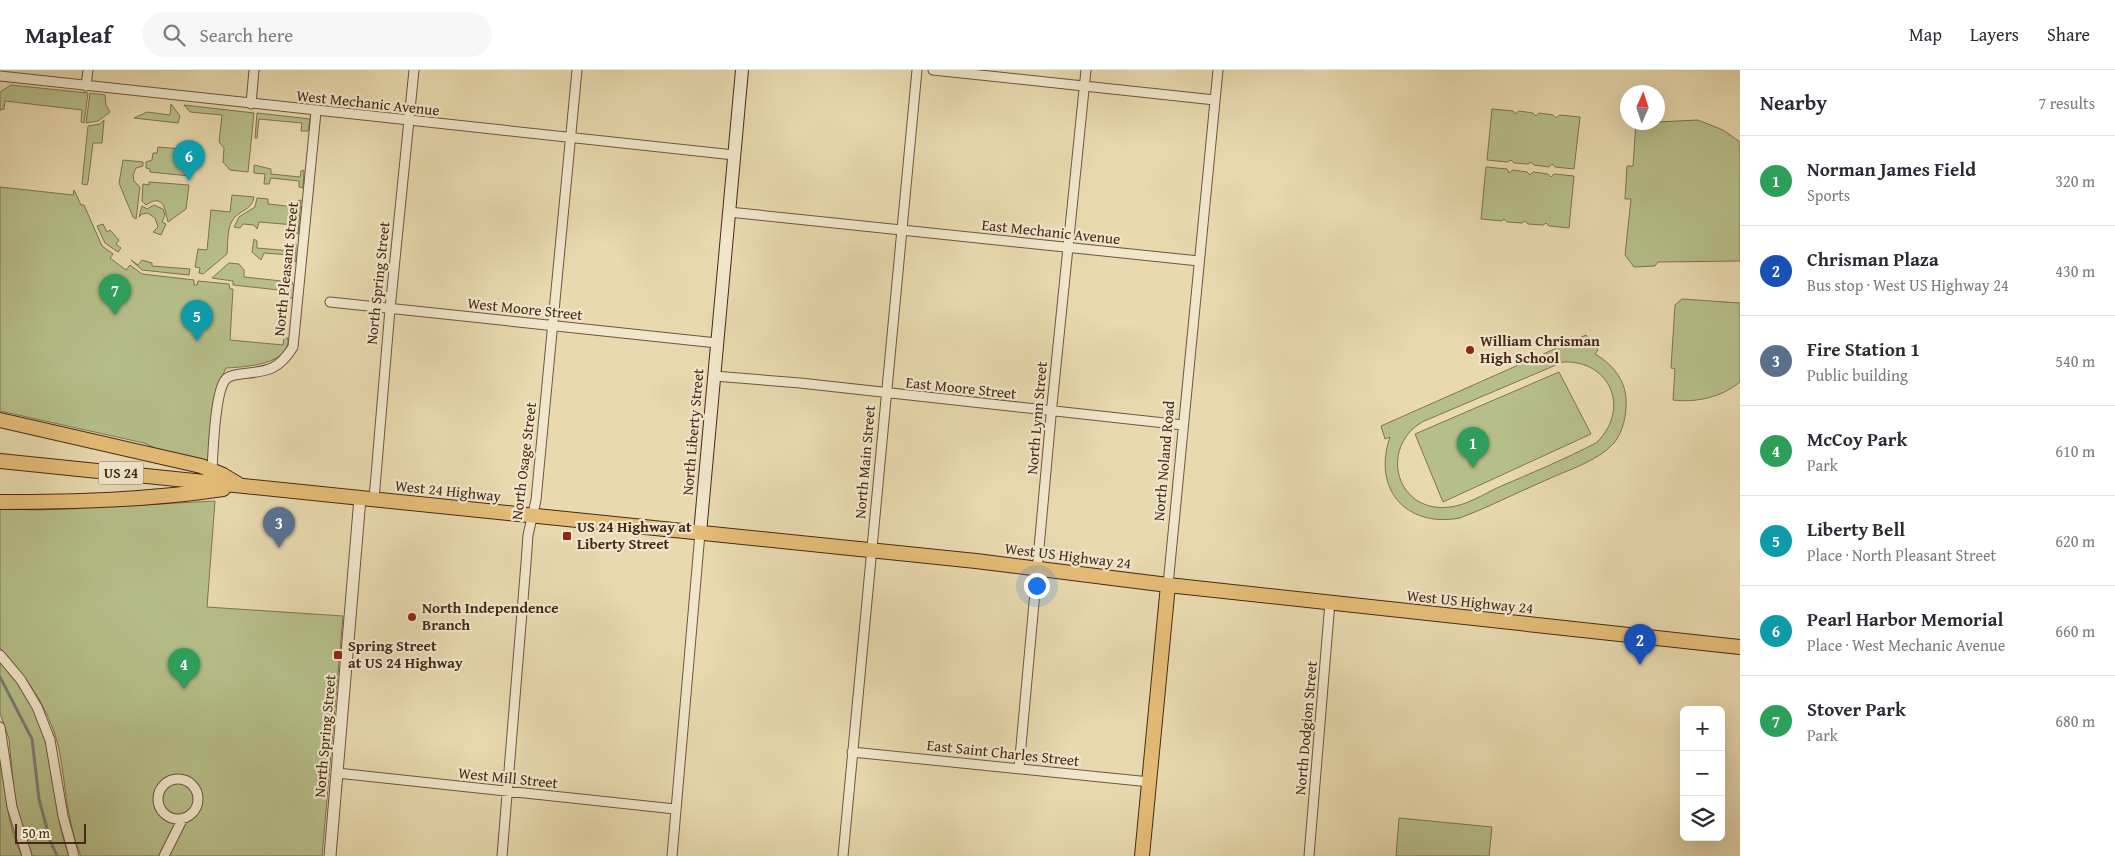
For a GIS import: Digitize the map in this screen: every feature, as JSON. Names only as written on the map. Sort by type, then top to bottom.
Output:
[{"type":"main road","name":"North Liberty Street","points":[[700,533],[742,70]]},
{"type":"main road","points":[[0,420],[212,470],[241,486]]},
{"type":"main road","name":"US 24","points":[[0,461],[367,499]]},
{"type":"main road","points":[[0,502],[106,501],[183,496],[241,486]]},
{"type":"main road","name":"West 24 Highway","points":[[367,499],[533,516]]},
{"type":"main road","name":"West US Highway 24","points":[[533,516],[1037,568],[1168,585],[1740,647]]},
{"type":"main road","name":"North Noland Road","points":[[1142,856],[1168,585]]},
{"type":"street","points":[[86,86],[88,70]]},
{"type":"street","points":[[251,104],[254,70]]},
{"type":"street","name":"North Spring Street","points":[[330,856],[337,773],[390,309],[414,70]]},
{"type":"street","name":"North Osage Street","points":[[502,856],[526,563],[533,516],[576,70]]},
{"type":"street","name":"North Main Street","points":[[843,856],[870,550],[917,70]]},
{"type":"street","points":[[933,70],[1215,100]]},
{"type":"street","name":"North Lynn Street","points":[[1019,768],[1051,411],[1086,70]]},
{"type":"street","name":"North Noland Road","points":[[1168,585],[1218,70]]},
{"type":"street","name":"West Mechanic Avenue","points":[[0,76],[316,112],[734,155]]},
{"type":"street","name":"North Pleasant Street","points":[[212,470],[215,425],[223,384],[230,376],[272,370],[284,361],[292,347],[316,112]]},
{"type":"street","points":[[729,212],[901,230]]},
{"type":"street","name":"East Mechanic Avenue","points":[[901,230],[1198,261]]},
{"type":"street","name":"West Moore Street","points":[[330,302],[717,343]]},
{"type":"street","points":[[714,376],[800,383],[885,393]]},
{"type":"street","name":"East Moore Street","points":[[885,393],[1183,426]]},
{"type":"street","name":"North Liberty Street","points":[[672,856],[700,533]]},
{"type":"street","name":"North Dodgion Street","points":[[1309,856],[1330,602]]},
{"type":"street","points":[[0,655],[25,687],[50,740],[63,816],[74,856]]},
{"type":"street","points":[[0,727],[12,807],[27,856]]},
{"type":"street","name":"East Saint Charles Street","points":[[852,752],[1150,782]]},
{"type":"street","name":"West Mill Street","points":[[337,773],[676,809]]},
{"type":"street","points":[[164,856],[182,818],[194,811],[198,799],[197,792],[189,782],[176,779],[165,784],[161,790],[159,802],[164,813],[170,817],[182,818]]},
{"type":"green space","points":[[11,85],[88,93],[84,123],[81,122],[82,110],[5,101],[4,109],[0,110],[0,92]]},
{"type":"green space","points":[[90,93],[105,95],[106,105],[110,112],[98,121],[86,123]]},
{"type":"green space","points":[[171,104],[180,116],[178,123],[134,118],[147,112],[170,115]]},
{"type":"green space","points":[[184,105],[254,113],[248,172],[230,170],[223,162],[224,148],[219,142],[222,115],[190,112]]},
{"type":"green space","points":[[1492,109],[1513,111],[1515,114],[1519,111],[1533,113],[1536,116],[1539,113],[1553,115],[1556,118],[1560,115],[1580,117],[1574,169],[1555,167],[1552,164],[1549,167],[1534,165],[1531,162],[1528,164],[1514,163],[1511,160],[1507,162],[1487,160]]},
{"type":"green space","points":[[257,113],[310,119],[308,131],[301,131],[302,123],[259,119],[257,138],[255,138]]},
{"type":"green space","points":[[104,120],[102,143],[93,143],[88,182],[87,185],[82,184],[88,126],[100,124]]},
{"type":"green space","points":[[1698,120],[1723,130],[1740,142],[1740,261],[1658,262],[1655,266],[1634,267],[1625,255],[1631,199],[1625,199],[1627,166],[1633,166],[1636,130],[1665,130],[1665,122]]},
{"type":"green space","points":[[158,147],[182,149],[185,162],[188,160],[191,164],[190,176],[150,172],[150,169],[146,168],[146,162],[152,160],[153,153],[157,153]]},
{"type":"green space","points":[[123,160],[143,162],[143,166],[136,168],[133,175],[134,181],[140,187],[136,219],[133,217],[119,183]]},
{"type":"green space","points":[[254,165],[271,169],[271,174],[300,177],[301,171],[304,170],[303,188],[299,187],[299,181],[271,178],[269,184],[264,184],[265,174],[254,173]]},
{"type":"green space","points":[[1486,167],[1507,169],[1509,173],[1513,170],[1527,172],[1530,175],[1533,172],[1548,174],[1551,177],[1554,174],[1574,176],[1569,228],[1549,226],[1546,223],[1543,225],[1528,224],[1525,221],[1522,223],[1507,222],[1504,219],[1502,221],[1481,219]]},
{"type":"green space","points":[[149,182],[189,185],[186,209],[168,222],[161,202],[152,202],[146,205],[142,201],[143,184],[149,185]]},
{"type":"green space","points":[[0,187],[73,195],[74,190],[81,205],[84,205],[102,246],[113,254],[110,258],[126,270],[130,265],[142,274],[194,280],[194,285],[197,285],[198,281],[229,284],[230,289],[233,289],[230,340],[283,345],[284,338],[288,338],[287,347],[282,354],[274,359],[265,363],[244,367],[226,368],[219,383],[209,458],[206,461],[162,451],[144,443],[0,411]]},
{"type":"green space","points":[[232,195],[254,197],[253,202],[235,217],[230,224],[227,254],[203,274],[199,273],[200,268],[195,267],[198,249],[207,250],[211,210],[230,212]]},
{"type":"green space","points":[[257,198],[268,199],[268,204],[296,207],[297,201],[301,200],[298,234],[295,232],[295,225],[259,222],[257,229],[254,225],[243,224],[240,228],[234,227],[239,217],[255,207]]},
{"type":"green space","points":[[154,205],[163,209],[165,215],[162,222],[166,224],[161,235],[153,232],[158,227],[155,218],[148,213],[142,214],[139,217],[142,206],[147,209]]},
{"type":"green space","points":[[103,224],[107,232],[110,230],[119,240],[116,244],[121,248],[118,252],[105,243],[97,226]]},
{"type":"green space","points":[[254,239],[257,241],[257,248],[292,251],[293,245],[296,244],[296,261],[291,263],[290,255],[264,253],[261,260],[252,252]]},
{"type":"green space","points":[[131,260],[138,265],[142,260],[152,263],[152,266],[190,269],[189,275],[142,270]]},
{"type":"green space","points":[[229,263],[239,264],[244,270],[244,277],[282,281],[283,274],[288,274],[294,286],[293,298],[288,298],[288,291],[233,285],[233,281],[212,278]]},
{"type":"green space","points":[[1682,299],[1740,303],[1740,382],[1725,392],[1700,400],[1673,400],[1675,369],[1671,368],[1675,305]]},
{"type":"green space","points":[[1586,335],[1598,350],[1595,354],[1612,367],[1620,379],[1626,399],[1625,417],[1620,434],[1607,450],[1581,465],[1460,518],[1441,520],[1424,517],[1409,510],[1398,501],[1390,488],[1386,473],[1386,456],[1390,437],[1385,439],[1381,426]],"holes":[[[1563,362],[1580,364],[1593,369],[1604,378],[1611,389],[1614,402],[1607,430],[1596,443],[1456,506],[1432,506],[1417,500],[1406,490],[1400,477],[1398,463],[1400,448],[1408,434],[1422,422]]]},
{"type":"green space","points":[[1559,372],[1591,434],[1443,502],[1415,434]]},
{"type":"green space","points":[[215,501],[207,607],[343,616],[322,856],[81,856],[70,818],[60,754],[51,724],[38,697],[20,671],[0,648],[0,509],[41,510]]},
{"type":"green space","points":[[0,662],[27,698],[42,728],[49,753],[60,827],[69,856],[32,856],[16,812],[9,739],[0,713]]},
{"type":"green space","points":[[0,738],[8,813],[22,856],[0,856]]},
{"type":"green space","points":[[1399,818],[1492,827],[1489,856],[1396,856]]},
{"type":"waterway","points":[[0,677],[32,739],[39,799],[50,840],[57,856]]},
{"type":"place","name":"Pearl Harbor Memorial","points":[[189,181]]},
{"type":"place","name":"Stover Park","points":[[115,315]]},
{"type":"place","name":"Liberty Bell","points":[[197,341]]},
{"type":"place","name":"William Chrisman High School","points":[[1470,350]]},
{"type":"place","name":"Norman James Field","points":[[1473,468]]},
{"type":"place","name":"US 24 Highway at Liberty Street","points":[[567,536]]},
{"type":"place","name":"Fire Station 1","points":[[279,548]]},
{"type":"place","name":"North Independence Branch","points":[[412,617]]},
{"type":"place","name":"Spring Street at US 24 Highway","points":[[338,655]]},
{"type":"place","name":"Chrisman Plaza","points":[[1640,665]]},
{"type":"place","name":"McCoy Park","points":[[184,689]]}]
